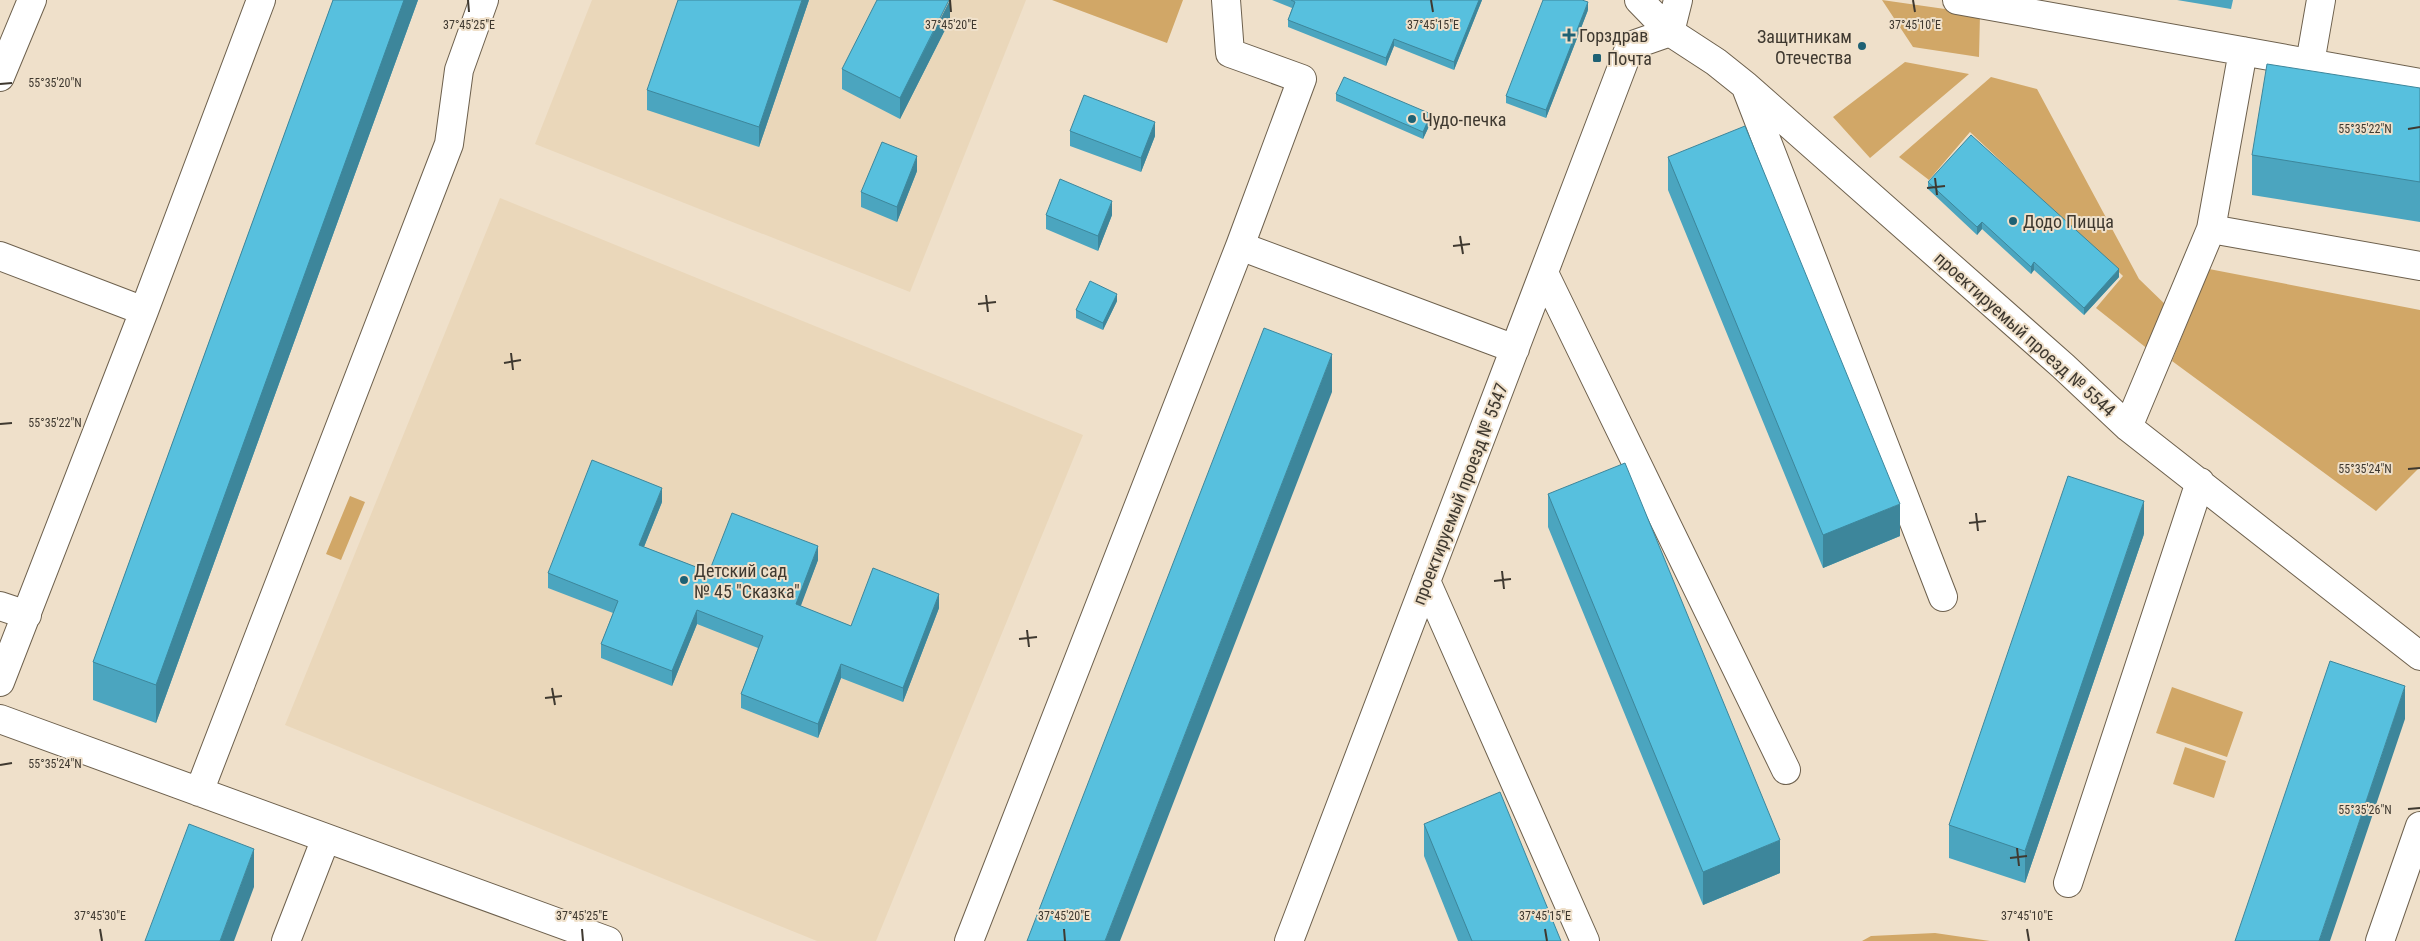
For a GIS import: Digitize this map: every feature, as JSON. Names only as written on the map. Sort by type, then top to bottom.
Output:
[{"type":"street","points":[[0,77],[32,0]]},
{"type":"street","points":[[0,682],[28,615],[261,0]]},
{"type":"street","points":[[199,792],[449,144],[459,70],[484,0]]},
{"type":"street","points":[[969,941],[1240,246],[1302,79],[1230,53],[1226,0]]},
{"type":"street","name":"проектируемый проезд № 5544","points":[[1639,0],[1670,32],[1716,62],[1746,86],[2064,366],[2128,428],[2200,482],[2420,656]]},
{"type":"street","points":[[1670,32],[1678,0]]},
{"type":"street","points":[[1957,0],[2420,83]]},
{"type":"street","points":[[2310,63],[2322,0]]},
{"type":"street","name":"проектируемый проезд № 5547","points":[[1289,941],[1630,46],[1670,32]]},
{"type":"street","points":[[2128,428],[2211,229],[2243,51]]},
{"type":"street","points":[[1746,86],[1943,597]]},
{"type":"street","points":[[2211,229],[2420,266]]},
{"type":"street","points":[[1240,246],[1515,349]]},
{"type":"street","points":[[0,256],[144,311]]},
{"type":"street","points":[[1544,273],[1786,770]]},
{"type":"street","points":[[2068,882],[2200,482]]},
{"type":"street","points":[[1426,581],[1586,941]]},
{"type":"street","points":[[0,606],[28,615]]},
{"type":"street","points":[[0,719],[326,838],[553,932],[608,941]]},
{"type":"street","points":[[2380,941],[2420,826]]},
{"type":"street","points":[[286,941],[326,838]]},
{"type":"shaded area","points":[[592,0],[1026,0],[910,292],[535,144]]},
{"type":"shaded area","points":[[1052,0],[1183,0],[1167,43]]},
{"type":"shaded area","points":[[1882,0],[1980,14],[1979,57],[1913,47]]},
{"type":"shaded area","points":[[1905,62],[1969,74],[1870,158],[1833,117]]},
{"type":"shaded area","points":[[1991,77],[2037,89],[2139,279],[2170,309],[2149,350],[2096,308],[2123,276],[1970,132],[1929,180],[1899,157]]},
{"type":"shaded area","name":"Детский сад № 45 \"Сказка\"","points":[[500,198],[1083,435],[876,941],[817,941],[285,725]]},
{"type":"shaded area","points":[[2209,269],[2420,310],[2420,467],[2376,511],[2172,361]]},
{"type":"shaded area","points":[[350,496],[365,502],[341,560],[326,554]]},
{"type":"shaded area","points":[[2172,687],[2243,712],[2227,757],[2156,733]]},
{"type":"shaded area","points":[[2185,747],[2226,761],[2214,798],[2173,784]]},
{"type":"shaded area","points":[[1935,933],[1990,941],[1862,941],[1871,936]]},
{"type":"building","points":[[333,0],[404,0],[156,685],[93,662]]},
{"type":"building","points":[[678,0],[802,0],[759,127],[647,90]]},
{"type":"building","points":[[877,0],[949,0],[900,98],[842,69]]},
{"type":"building","points":[[1291,0],[1479,0],[1454,62],[1394,39],[1386,58],[1288,20],[1295,2]]},
{"type":"building","points":[[1543,0],[1582,0],[1588,2],[1546,110],[1506,96]]},
{"type":"building","points":[[2267,64],[2420,88],[2420,182],[2252,155]]},
{"type":"building","points":[[1344,77],[1431,114],[1423,132],[1336,94]]},
{"type":"building","points":[[1084,95],[1155,122],[1141,158],[1070,131]]},
{"type":"building","points":[[1745,126],[1900,504],[1823,535],[1668,157]]},
{"type":"building","points":[[1971,135],[2119,269],[2084,308],[2034,262],[2031,267],[1982,222],[1977,227],[1928,182]]},
{"type":"building","points":[[882,142],[917,156],[897,207],[861,192]]},
{"type":"building","points":[[1060,179],[1112,201],[1098,236],[1046,215]]},
{"type":"building","points":[[1090,281],[1117,294],[1103,323],[1076,310]]},
{"type":"building","points":[[1264,328],[1332,354],[1105,941],[1027,941]]},
{"type":"building","points":[[592,460],[662,488],[639,545],[709,572],[732,513],[818,546],[796,604],[851,626],[873,568],[939,594],[903,688],[841,664],[818,724],[741,694],[763,636],[697,610],[672,671],[601,644],[618,601],[548,573]]},
{"type":"building","points":[[1625,463],[1780,840],[1703,872],[1548,494]]},
{"type":"building","points":[[2068,476],[2144,501],[2025,851],[1949,825]]},
{"type":"building","points":[[2330,661],[2405,686],[2319,941],[2235,941]]},
{"type":"building","points":[[1500,792],[1561,941],[1472,941],[1424,824]]},
{"type":"building","points":[[189,824],[254,849],[220,941],[145,941]]},
{"type":"place","name":"Горздрав","points":[[1569,35]]},
{"type":"place","name":"Защитникам Отечества","points":[[1862,46]]},
{"type":"place","name":"Почта","points":[[1597,58]]},
{"type":"place","name":"Чудо-печка","points":[[1412,119]]},
{"type":"place","name":"Додо Пицца","points":[[2013,221]]},
{"type":"place","name":"Детский сад № 45 \"Сказка\"","points":[[684,580]]}]
